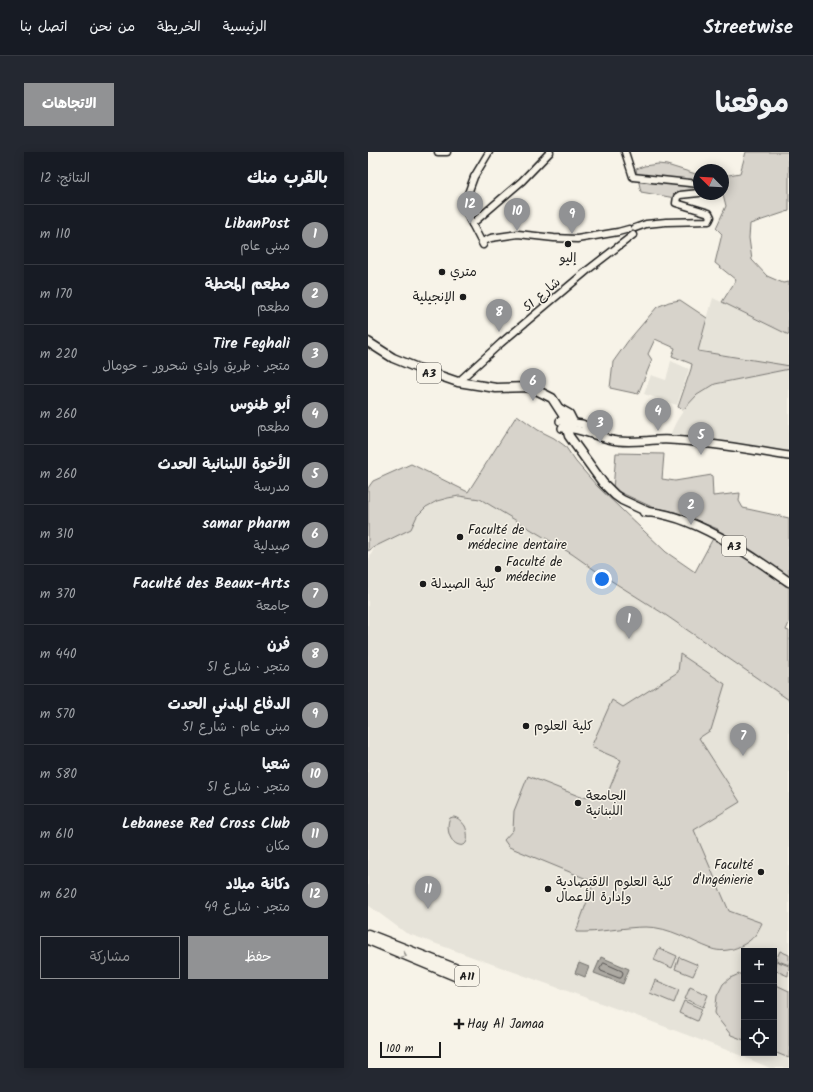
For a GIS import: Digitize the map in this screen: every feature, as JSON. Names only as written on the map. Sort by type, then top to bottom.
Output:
[{"type":"highway","name":"A3","points":[[368,342],[392,358],[420,370],[458,382],[496,388],[530,387],[552,398],[559,408],[569,414],[565,424]]},
{"type":"highway","name":"A3","points":[[548,396],[549,401],[565,424],[569,436],[610,490],[626,502],[648,512],[675,517],[696,525],[747,554],[789,582]]},
{"type":"highway","name":"A11","points":[[368,934],[465,972],[467,977],[462,979],[368,940]]},
{"type":"main road","points":[[565,424],[582,424],[617,441],[629,442],[669,440],[702,442],[789,456]]},
{"type":"street","points":[[438,152],[447,152]]},
{"type":"street","points":[[489,152],[474,177],[468,192],[466,205],[467,212],[484,242],[498,237],[518,234],[577,239],[618,232],[632,232],[649,224],[709,221],[711,217],[709,213],[678,205],[676,203],[678,196],[693,194]]},
{"type":"street","points":[[474,226],[518,185],[550,152]]},
{"type":"street","points":[[625,152],[634,177],[693,183]]},
{"type":"street","name":"شارع 51","points":[[458,382],[501,343],[624,241],[632,232]]},
{"type":"shaded area","points":[[746,152],[789,152],[789,211],[750,224],[749,238],[752,260],[767,276],[783,283],[789,282],[789,335],[722,302],[736,280],[715,263],[722,234],[716,228],[726,206],[724,200],[729,200],[729,175],[740,173]]},
{"type":"shaded area","points":[[658,164],[667,165],[693,173],[693,196],[675,198],[641,192],[636,169]]},
{"type":"shaded area","points":[[713,298],[789,335],[789,366],[698,351]]},
{"type":"shaded area","points":[[680,300],[707,318],[698,351],[784,365],[789,366],[789,369],[715,384],[697,395],[683,410],[678,407],[692,364],[672,356],[675,348],[655,339],[648,354],[652,360],[638,394],[610,388],[613,362],[628,341],[657,307],[669,302]]},
{"type":"shaded area","points":[[671,361],[689,369],[677,405],[644,394],[651,375],[666,380]]},
{"type":"shaded area","points":[[789,369],[789,461],[670,435],[687,405],[697,395],[711,386]]},
{"type":"shaded area","points":[[517,415],[538,430],[554,438],[565,446],[576,462],[597,486],[666,552],[695,572],[718,529],[675,512],[652,507],[613,489],[616,453],[664,454],[662,479],[675,481],[712,475],[713,496],[740,493],[739,501],[743,508],[789,518],[789,623],[786,630],[789,631],[789,700],[664,614],[572,554],[480,499],[459,496],[437,501],[426,507],[417,516],[411,529],[368,551],[368,488],[373,481],[411,464],[468,492]]},
{"type":"shaded area","name":"الجامعة اللبنانية","points":[[459,496],[480,499],[572,554],[664,614],[789,700],[789,1068],[770,1068],[742,1056],[777,1056],[777,948],[741,948],[741,1056],[634,1015],[406,933],[368,905],[368,561],[375,546],[411,529],[417,516],[426,507],[443,499]]},
{"type":"shaded area","points":[[680,654],[725,684],[711,730],[699,738],[740,802],[694,830],[729,911],[762,923],[752,938],[742,945],[730,950],[712,949],[672,932],[655,928],[637,927],[594,932],[576,932],[594,882],[509,847],[504,840],[513,830],[514,811],[528,776],[581,797],[607,795],[621,760],[591,747],[612,700],[623,707],[678,672]]},
{"type":"shaded area","points":[[453,817],[460,820],[465,826],[467,842],[463,845],[455,843],[450,837],[448,825],[450,818]]},
{"type":"shaded area","points":[[659,948],[677,956],[672,968],[654,960]]},
{"type":"shaded area","points":[[780,951],[789,955],[789,965],[777,960]]},
{"type":"shaded area","points":[[679,957],[698,965],[693,976],[675,969]]},
{"type":"shaded area","points":[[777,961],[789,966],[788,976],[777,971]]},
{"type":"shaded area","points":[[741,974],[741,1039],[731,1035],[715,1013],[717,996],[723,984],[730,978]]},
{"type":"shaded area","points":[[655,980],[679,990],[674,1003],[650,993]]},
{"type":"shaded area","points":[[777,985],[789,991],[789,1058],[777,1053]]},
{"type":"shaded area","points":[[690,987],[708,995],[703,1007],[685,999]]},
{"type":"shaded area","points":[[684,1001],[702,1009],[697,1021],[679,1013]]},
{"type":"water","points":[[601,957],[629,969],[623,984],[594,973]]},
{"type":"water","points":[[579,963],[589,967],[585,977],[575,973]]},
{"type":"place","name":"دكانة ميلاد","points":[[470,224]]},
{"type":"place","name":"شعيا","points":[[517,231]]},
{"type":"place","name":"الدفاع المدني الحدت","points":[[572,234]]},
{"type":"place","name":"إليو","points":[[568,244]]},
{"type":"place","name":"متري","points":[[442,272]]},
{"type":"place","name":"الإنجيلية","points":[[463,297]]},
{"type":"place","name":"فرن","points":[[499,332]]},
{"type":"place","name":"samar pharm","points":[[533,401]]},
{"type":"place","name":"أبو طنوس","points":[[658,431]]},
{"type":"place","name":"Tire Feghali","points":[[600,443]]},
{"type":"place","name":"الأخوة اللبنانية الحدث","points":[[701,455]]},
{"type":"place","name":"مطعم المحطة","points":[[691,525]]},
{"type":"place","name":"Faculté de médecine dentaire","points":[[460,537]]},
{"type":"place","name":"Faculté de médecine","points":[[498,569]]},
{"type":"place","name":"كلية الصيدلة","points":[[423,584]]},
{"type":"place","name":"LibanPost","points":[[629,639]]},
{"type":"place","name":"كلية العلوم","points":[[526,726]]},
{"type":"place","name":"Faculté des Beaux-Arts","points":[[743,756]]},
{"type":"place","name":"الجامعة اللبنانية","points":[[578,803]]},
{"type":"place","name":"Faculté d'Ingénierie","points":[[761,872]]},
{"type":"place","name":"كلية العلوم الاقتصادية وإدارة الأعمال","points":[[548,889]]},
{"type":"place","name":"Lebanese Red Cross Club","points":[[428,909]]},
{"type":"place","name":"Hay Al Jamaa","points":[[459,1024]]}]
